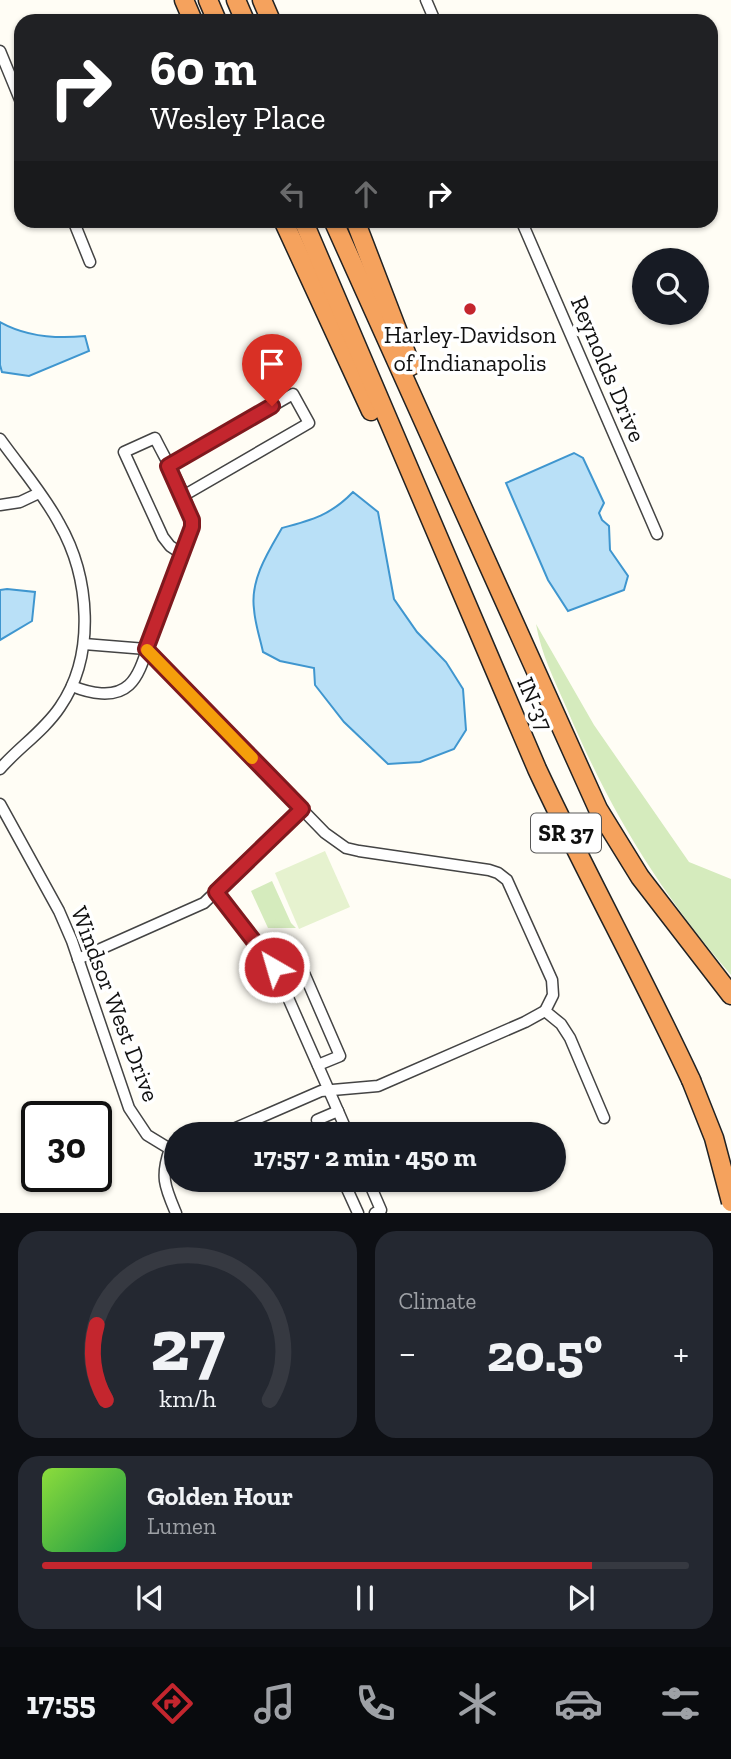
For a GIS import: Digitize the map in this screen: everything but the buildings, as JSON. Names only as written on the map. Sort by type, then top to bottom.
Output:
[{"type":"highway","points":[[287,228],[402,480],[447,559]]},
{"type":"highway","name":"IN-37","points":[[306,228],[552,803],[691,1080],[714,1139],[731,1202]]},
{"type":"highway","name":"IN-37","points":[[337,228],[598,809],[640,877],[731,995]]},
{"type":"highway","points":[[358,228],[455,492]]},
{"type":"highway","points":[[726,1213],[731,1184]]},
{"type":"street","points":[[0,51],[14,85]]},
{"type":"street","points":[[76,228],[90,262]]},
{"type":"street","name":"Reynolds Drive","points":[[524,228],[656,534]]},
{"type":"street","points":[[168,466],[293,394],[309,423],[183,496]]},
{"type":"street","points":[[72,686],[85,691],[111,693],[122,690],[136,676],[182,554],[192,527],[183,496],[155,438],[124,452],[163,537],[182,554]]},
{"type":"street","points":[[0,439],[59,521],[74,559],[82,598],[84,644],[72,686],[59,709],[0,769]]},
{"type":"street","points":[[0,505],[20,502],[39,493]]},
{"type":"street","points":[[84,644],[146,649],[333,841],[346,848],[498,873],[507,880],[552,980],[553,995],[545,1011],[525,1022],[378,1086],[328,1089],[250,1122]]},
{"type":"street","name":"Windsor West Drive","points":[[0,804],[59,911],[130,1108],[147,1135],[164,1146]]},
{"type":"street","points":[[78,959],[196,908],[302,809]]},
{"type":"street","points":[[216,892],[274,967],[343,1122]]},
{"type":"street","points":[[274,967],[297,957],[340,1056],[318,1065]]},
{"type":"street","points":[[545,1011],[561,1024],[570,1038],[604,1118]]},
{"type":"street","points":[[318,1122],[317,1120],[338,1111]]},
{"type":"street","name":"Windsor West Drive","points":[[167,1192],[176,1213]]},
{"type":"street","points":[[348,1192],[358,1213]]},
{"type":"street","points":[[374,1192],[382,1210],[375,1213]]},
{"type":"green space","points":[[536,624],[594,725],[689,862],[731,879],[731,975],[659,881],[619,816],[583,746],[553,678]]},
{"type":"green space","points":[[325,851],[350,907],[299,929],[275,873]]},
{"type":"green space","points":[[272,881],[291,923],[296,928],[268,928],[251,891]]},
{"type":"water","points":[[0,322],[42,336],[85,336],[89,351],[29,376],[2,372]]},
{"type":"water","points":[[574,453],[583,458],[604,503],[599,513],[609,526],[610,550],[628,576],[624,590],[568,611],[548,580],[506,483]]},
{"type":"water","points":[[353,492],[378,512],[394,599],[417,632],[446,662],[463,689],[466,730],[454,749],[420,762],[388,764],[344,722],[315,685],[314,668],[280,661],[263,652],[253,598],[257,577],[271,547],[282,528],[321,516]]},
{"type":"water","points":[[0,590],[35,592],[32,621],[0,640]]},
{"type":"slow traffic","points":[[147,650],[252,758]]},
{"type":"place","name":"Harley-Davidson of Indianapolis","points":[[470,309]]},
{"type":"route","points":[[272,406],[168,466],[183,496],[192,527],[146,649],[302,809],[216,892],[274,967]]}]
